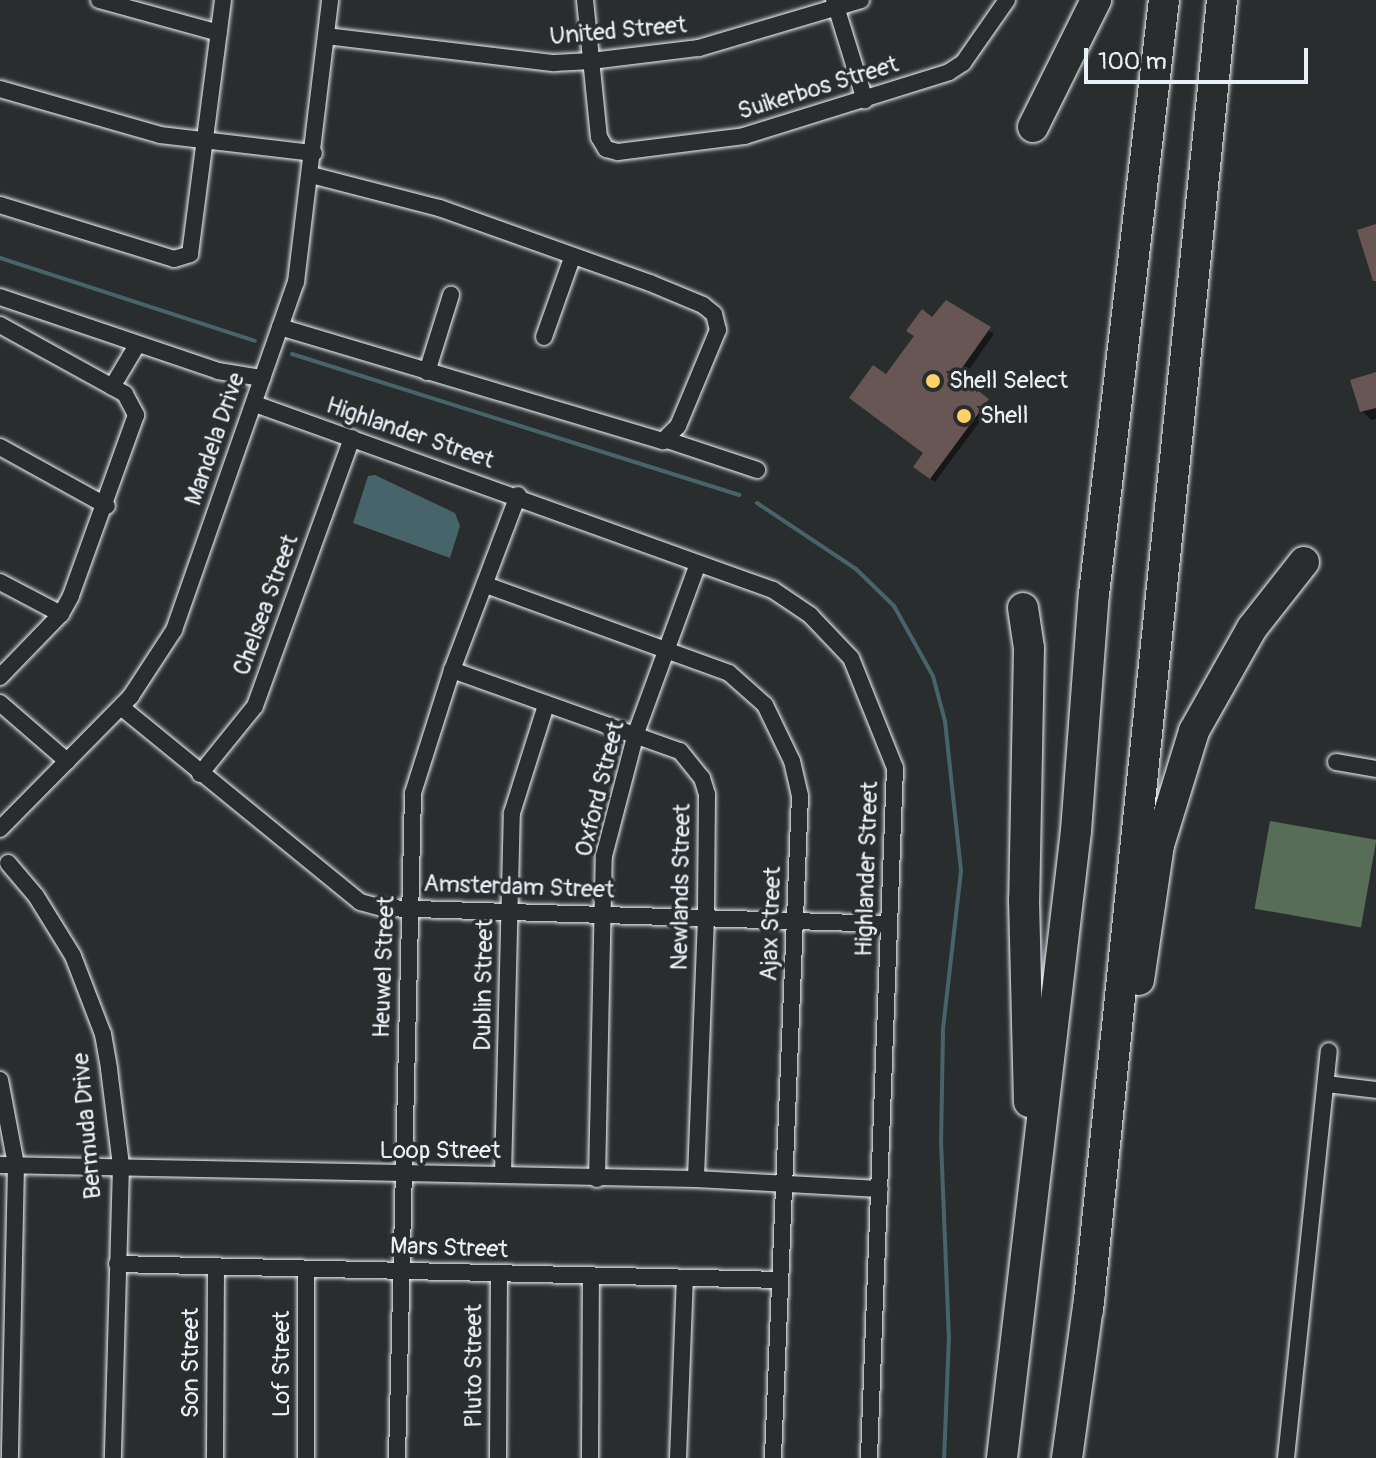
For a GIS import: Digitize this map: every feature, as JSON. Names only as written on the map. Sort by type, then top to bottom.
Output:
[{"type":"highway","points":[[1033,127],[1096,0]]},
{"type":"highway","points":[[1002,1458],[1076,831],[1094,594],[1164,0]]},
{"type":"highway","points":[[1088,1310],[1222,0]]},
{"type":"highway","points":[[1067,1458],[1169,803],[1194,731],[1223,673],[1304,562]]},
{"type":"highway","points":[[1023,608],[1029,648],[1024,899],[1031,1216]]},
{"type":"street","points":[[99,0],[219,33]]},
{"type":"street","points":[[0,205],[184,258],[195,246],[223,0]]},
{"type":"street","name":"Mandela Drive","points":[[0,829],[121,707],[154,668],[174,630],[296,282],[314,153],[330,0]]},
{"type":"street","points":[[585,0],[591,61]]},
{"type":"street","name":"United Street","points":[[326,36],[554,63],[591,61],[699,48],[835,4],[861,0]]},
{"type":"street","name":"Suikerbos Street","points":[[591,61],[599,137],[606,149],[722,141],[865,100],[957,68],[1007,0]]},
{"type":"street","points":[[835,4],[865,100]]},
{"type":"street","points":[[0,89],[160,135],[314,153]]},
{"type":"street","points":[[311,175],[439,208],[688,298],[714,314],[715,342],[667,440]]},
{"type":"street","points":[[544,337],[572,258]]},
{"type":"street","points":[[427,372],[451,295]]},
{"type":"street","points":[[1,299],[218,371],[264,372]]},
{"type":"street","points":[[0,325],[129,397],[136,415],[107,506],[61,614],[0,677]]},
{"type":"street","points":[[279,331],[667,440],[757,470]]},
{"type":"street","points":[[112,387],[137,345]]},
{"type":"street","name":"Highlander Street","points":[[255,404],[518,495],[791,599],[851,658],[895,768],[869,1458]]},
{"type":"street","name":"Chelsea Street","points":[[200,774],[255,706],[352,438]]},
{"type":"street","points":[[0,447],[107,506]]},
{"type":"street","name":"Heuwel Street","points":[[397,1458],[413,793],[452,670],[518,495]]},
{"type":"street","name":"Oxford Street","points":[[597,1179],[602,913],[607,841],[636,733],[698,564]]},
{"type":"street","points":[[0,582],[61,614]]},
{"type":"street","name":"Ajax Street","points":[[486,585],[729,673],[747,687],[783,737],[800,796],[773,1458]]},
{"type":"street","name":"Newlands Street","points":[[452,670],[680,751],[702,778],[707,794],[706,917],[696,1179]]},
{"type":"street","points":[[0,703],[67,761]]},
{"type":"street","name":"Dublin Street","points":[[503,1175],[512,813],[546,705]]},
{"type":"street","name":"Amsterdam Street","points":[[121,707],[341,892],[383,908],[509,909],[889,924]]},
{"type":"street","points":[[1336,762],[1376,769]]},
{"type":"street","name":"Bermuda Drive","points":[[8,863],[59,930],[88,991],[109,1069],[121,1166],[113,1458]]},
{"type":"street","points":[[1286,1458],[1329,1051]]},
{"type":"street","points":[[0,1080],[8,1165],[10,1458]]},
{"type":"street","points":[[1326,1084],[1376,1090]]},
{"type":"street","name":"Loop Street","points":[[8,1165],[696,1179],[880,1189]]},
{"type":"street","name":"Mars Street","points":[[117,1264],[779,1280]]},
{"type":"street","name":"Son Street","points":[[215,1458],[216,1268]]},
{"type":"street","name":"Lof Street","points":[[306,1269],[306,1458]]},
{"type":"street","name":"Pluto Street","points":[[498,1458],[499,1274]]},
{"type":"street","points":[[590,1458],[591,1277]]},
{"type":"street","points":[[678,1458],[685,1279]]},
{"type":"green space","points":[[1270,821],[1376,840],[1361,927],[1255,909]]},
{"type":"water","points":[[375,475],[455,513],[460,526],[450,558],[353,523],[368,476]]},
{"type":"building","points":[[1376,224],[1376,281],[1373,281],[1357,230]]},
{"type":"building","points":[[946,300],[991,327],[957,375],[989,399],[930,479],[913,467],[923,453],[849,398],[873,365],[886,374],[914,336],[906,331],[922,309],[932,317]]},
{"type":"building","points":[[1376,372],[1376,408],[1360,412],[1350,380]]},
{"type":"waterway","points":[[0,258],[255,341]]},
{"type":"waterway","points":[[292,354],[739,495]]},
{"type":"waterway","points":[[757,503],[856,569],[894,606],[933,676],[945,721],[961,871],[943,1030],[941,1141],[949,1336],[944,1458]]},
{"type":"place","name":"Shell Select","points":[[933,381]]},
{"type":"place","name":"Shell","points":[[964,416]]}]
